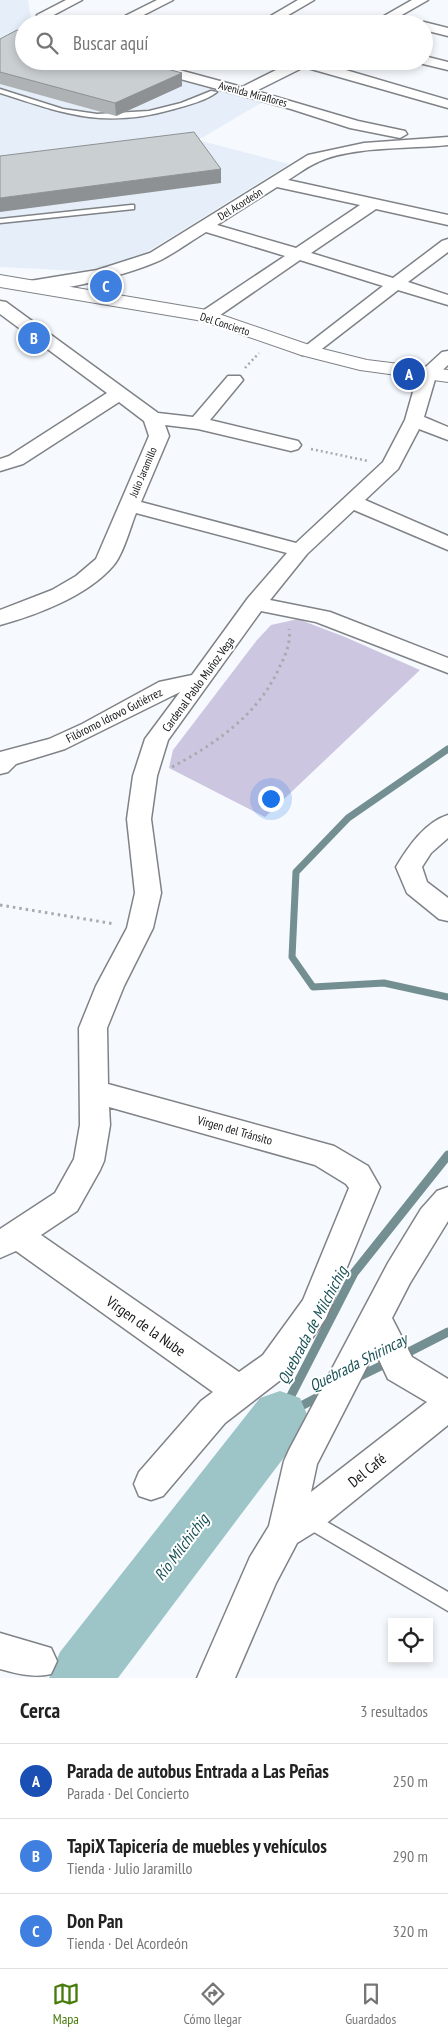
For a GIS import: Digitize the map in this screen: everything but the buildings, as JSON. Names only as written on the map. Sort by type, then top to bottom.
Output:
[{"type":"street","points":[[38,0],[41,15]]},
{"type":"street","points":[[50,15],[76,0]]},
{"type":"street","points":[[134,15],[168,0]]},
{"type":"street","points":[[280,15],[308,0]]},
{"type":"street","points":[[394,15],[422,0]]},
{"type":"street","points":[[433,28],[448,32]]},
{"type":"street","points":[[433,62],[448,66]]},
{"type":"street","name":"Avenida Miraflores","points":[[164,70],[375,130],[448,140]]},
{"type":"street","points":[[172,72],[176,70]]},
{"type":"street","points":[[244,92],[288,70]]},
{"type":"street","points":[[331,70],[448,104]]},
{"type":"street","name":"Del Acordeón","points":[[36,285],[67,282],[131,267],[156,256],[313,158],[336,150],[375,145],[448,140]]},
{"type":"street","points":[[276,182],[448,220]]},
{"type":"street","points":[[207,316],[300,255],[374,203]]},
{"type":"street","points":[[206,226],[448,300]]},
{"type":"street","points":[[308,351],[448,244]]},
{"type":"street","name":"Del Concierto","points":[[0,281],[36,285],[207,316],[308,351],[367,366],[438,375]]},
{"type":"street","points":[[0,306],[153,418],[198,423],[291,445]]},
{"type":"street","points":[[438,375],[448,356]]},
{"type":"street","name":"Cardenal Pablo Muñoz Vega","points":[[8,1240],[66,1202],[89,1161],[95,1125],[93,1028],[110,986],[140,928],[148,894],[139,819],[145,776],[158,739],[256,603],[300,550],[391,465],[438,375]]},
{"type":"street","points":[[198,423],[234,380]]},
{"type":"street","points":[[0,465],[16,460],[120,393]]},
{"type":"street","name":"Julio Jaramillo","points":[[0,618],[60,595],[105,562],[158,436],[153,418]]},
{"type":"street","points":[[414,420],[448,434]]},
{"type":"street","points":[[352,502],[448,544]]},
{"type":"street","points":[[129,505],[300,550]]},
{"type":"street","points":[[256,603],[322,617],[448,666]]},
{"type":"street","name":"Filóromo Idrovo Gutiérrez","points":[[0,766],[8,758],[57,744],[90,729],[167,687],[202,680]]},
{"type":"street","points":[[448,824],[422,847],[409,867],[416,887],[448,912]]},
{"type":"street","name":"Virgen del Tránsito","points":[[94,1091],[324,1155],[357,1175],[365,1187],[316,1308],[275,1365],[239,1391]]},
{"type":"street","name":"Del Café","points":[[295,1525],[301,1461],[398,1273],[432,1218],[448,1200]]},
{"type":"street","name":"Virgen de la Nube","points":[[8,1240],[239,1391]]},
{"type":"street","points":[[376,1317],[400,1368],[431,1388],[448,1395]]},
{"type":"street","points":[[151,1484],[213,1412],[239,1391]]},
{"type":"street","name":"Del Café","points":[[216,1678],[263,1570],[295,1525],[443,1409],[448,1408]]},
{"type":"street","points":[[0,1651],[38,1661]]},
{"type":"lane","points":[[0,91],[80,115],[109,118],[179,106],[199,100],[213,92]]},
{"type":"lane","points":[[0,221],[131,207]]},
{"type":"lane","points":[[295,1525],[448,1602]]},
{"type":"path","points":[[234,380],[272,340]]},
{"type":"path","points":[[291,445],[391,465]]},
{"type":"path","points":[[145,776],[169,768],[196,754],[229,732],[262,701],[280,670],[290,639],[287,622],[292,610]]},
{"type":"path","points":[[0,906],[140,928]]},
{"type":"shaded area","points":[[0,0],[28,0],[30,15],[15,15],[15,70],[141,70],[263,102],[198,140],[289,164],[134,260],[80,271],[0,267]]},
{"type":"shaded area","points":[[298,619],[345,637],[420,670],[265,817],[169,768],[173,750],[257,640],[271,625]]},
{"type":"waterway","name":"Quebrada de Milchichig","points":[[448,749],[348,818],[296,872],[292,957],[313,987],[384,983],[448,997]]},
{"type":"waterway","name":"Quebrada de Milchichig","points":[[324,1394],[280,1417],[354,1273],[448,1155]]},
{"type":"waterway","name":"Quebrada Shirincay","points":[[401,1356],[448,1332]]},
{"type":"waterway","name":"Quebrada Shirincay","points":[[356,1378],[389,1362]]},
{"type":"waterway","name":"Río Milchichig","points":[[81,1678],[82,1674],[280,1417]]},
{"type":"place","name":"Don Pan","points":[[106,286]]},
{"type":"place","name":"TapiX Tapicería de muebles y vehículos","points":[[34,338]]},
{"type":"place","name":"Parada de autobus Entrada a Las Peñas","points":[[409,374]]}]
